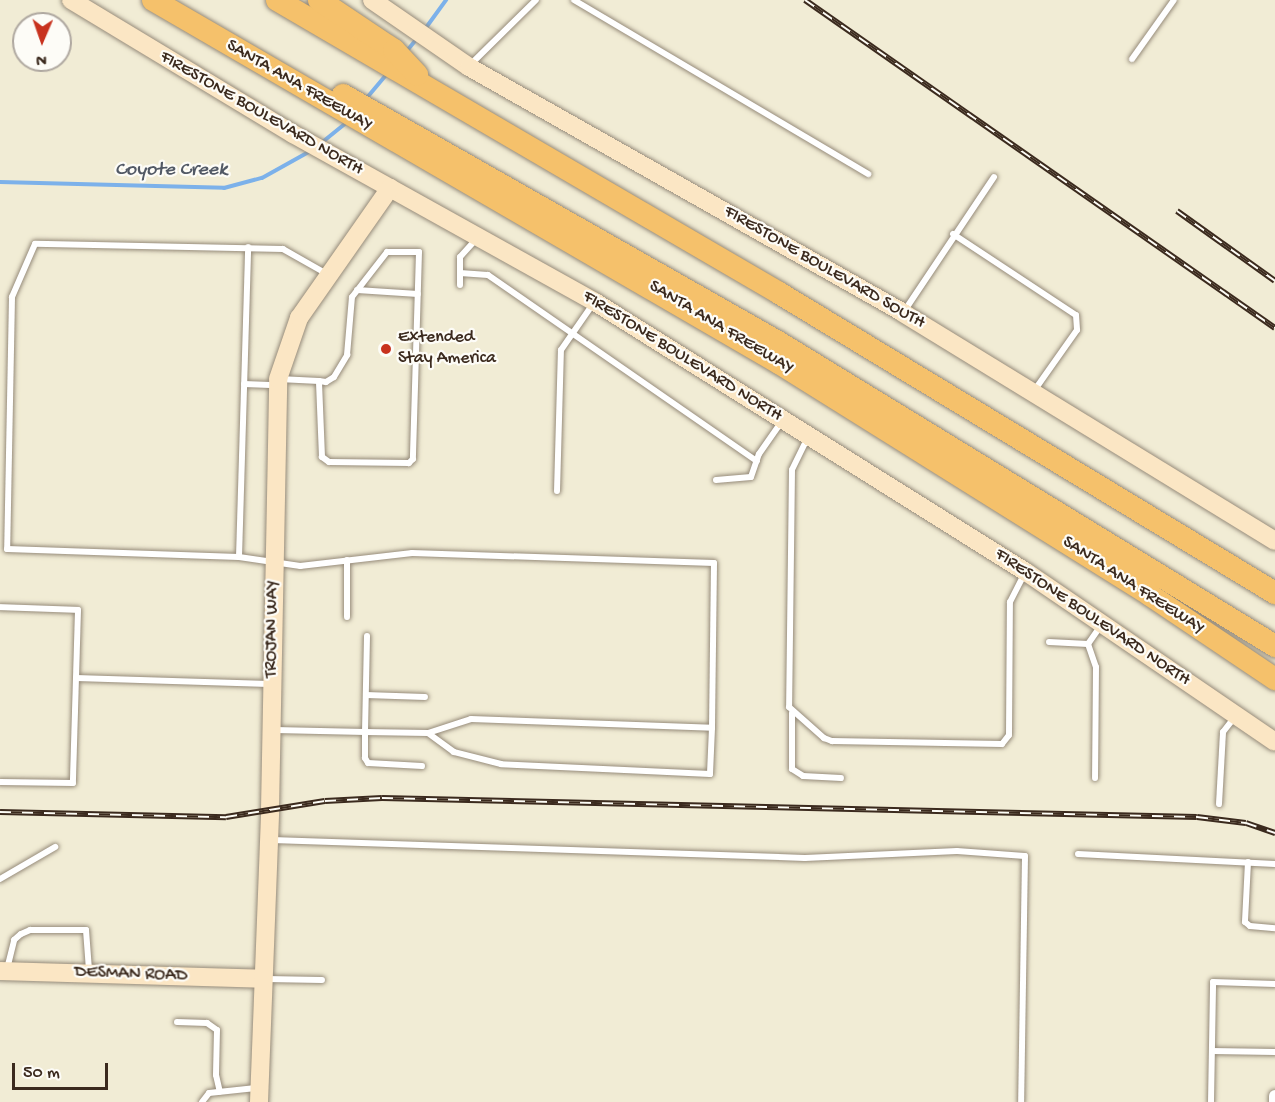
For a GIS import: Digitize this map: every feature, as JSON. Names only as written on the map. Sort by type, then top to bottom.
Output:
[{"type":"highway","name":"SANTA ANA FREEWAY","points":[[153,0],[319,89],[419,146],[779,363],[1150,595],[1275,679]]},
{"type":"highway","points":[[182,0],[319,89]]},
{"type":"highway","points":[[277,0],[357,38],[394,50],[432,90],[778,293],[1275,593]]},
{"type":"highway","points":[[319,0],[357,38]]},
{"type":"highway","points":[[419,146],[778,342],[1275,646]]},
{"type":"street","name":"FIRESTONE BOULEVARD NORTH","points":[[71,0],[293,134],[595,302],[1026,572],[1275,742]]},
{"type":"street","name":"FIRESTONE BOULEVARD SOUTH","points":[[372,0],[469,67],[903,313],[1034,391],[1275,541]]},
{"type":"street","name":"TROJAN WAY","points":[[260,1095],[262,979],[272,729],[278,382],[299,318],[390,188]]},
{"type":"street","name":"DESMAN ROAD","points":[[3,971],[262,979]]},
{"type":"street","points":[[1275,1096],[1275,1102]]},
{"type":"lane","points":[[469,67],[536,0]]},
{"type":"lane","points":[[574,0],[868,174]]},
{"type":"lane","points":[[1132,59],[1174,0]]},
{"type":"lane","points":[[903,313],[953,234],[994,177]]},
{"type":"lane","points":[[953,234],[1076,315],[1077,330],[1034,391]]},
{"type":"lane","points":[[460,285],[460,257],[478,236]]},
{"type":"lane","points":[[330,275],[283,249],[35,243],[12,297],[7,549],[238,557],[274,560],[300,566],[412,553],[714,563],[710,774],[501,764],[454,752],[428,733]]},
{"type":"lane","points":[[238,557],[248,247]]},
{"type":"lane","points":[[243,384],[319,381],[334,377],[344,361],[348,305],[357,290],[387,252],[403,250],[419,252],[413,459],[409,463],[329,462],[322,458],[319,451],[319,381]]},
{"type":"lane","points":[[460,273],[488,275],[757,462]]},
{"type":"lane","points":[[357,290],[418,294]]},
{"type":"lane","points":[[557,491],[561,350],[595,302]]},
{"type":"lane","points":[[716,480],[745,480],[751,477],[757,462],[783,419]]},
{"type":"lane","points":[[809,436],[792,470],[789,707],[792,713],[792,769],[803,776],[841,778]]},
{"type":"lane","points":[[347,560],[347,617]]},
{"type":"lane","points":[[792,713],[832,741],[1002,744],[1009,735],[1010,602],[1026,572]]},
{"type":"lane","points":[[0,607],[78,610],[74,783],[0,782]]},
{"type":"lane","points":[[1088,644],[1102,624]]},
{"type":"lane","points":[[367,636],[364,759],[368,763],[422,766]]},
{"type":"lane","points":[[1049,642],[1088,644]]},
{"type":"lane","points":[[1088,644],[1096,667],[1095,778]]},
{"type":"lane","points":[[76,678],[272,684]]},
{"type":"lane","points":[[366,695],[425,697]]},
{"type":"lane","points":[[1219,804],[1223,732],[1236,715]]},
{"type":"lane","points":[[272,729],[428,733],[471,719],[712,728]]},
{"type":"lane","points":[[269,839],[805,858],[957,851],[1025,856],[1021,1102]]},
{"type":"lane","points":[[0,879],[55,847]]},
{"type":"lane","points":[[1078,854],[1275,864]]},
{"type":"lane","points":[[1248,862],[1245,922],[1250,926],[1275,928]]},
{"type":"lane","points":[[3,971],[14,940],[21,934],[30,930],[86,930],[90,974]]},
{"type":"lane","points":[[262,979],[322,980]]},
{"type":"lane","points":[[1211,1102],[1213,982],[1275,984]]},
{"type":"lane","points":[[177,1022],[207,1023],[217,1030],[216,1074],[220,1092]]},
{"type":"lane","points":[[1212,1051],[1275,1052]]},
{"type":"lane","points":[[202,1102],[209,1093],[260,1095]]},
{"type":"waterway","name":"Coyote Creek","points":[[425,29],[446,0]]},
{"type":"waterway","name":"Coyote Creek","points":[[406,52],[418,37]]},
{"type":"waterway","name":"Coyote Creek","points":[[365,100],[387,74]]},
{"type":"waterway","name":"Coyote Creek","points":[[320,144],[347,122]]},
{"type":"waterway","name":"Coyote Creek","points":[[0,182],[224,188],[262,178],[312,150]]},
{"type":"railway","points":[[805,0],[1275,328]]},
{"type":"railway","points":[[1177,211],[1275,281]]},
{"type":"railway","points":[[0,812],[226,817],[325,801],[382,798],[1197,817],[1246,823],[1275,833]]},
{"type":"place","name":"Extended Stay America","points":[[386,349]]}]
